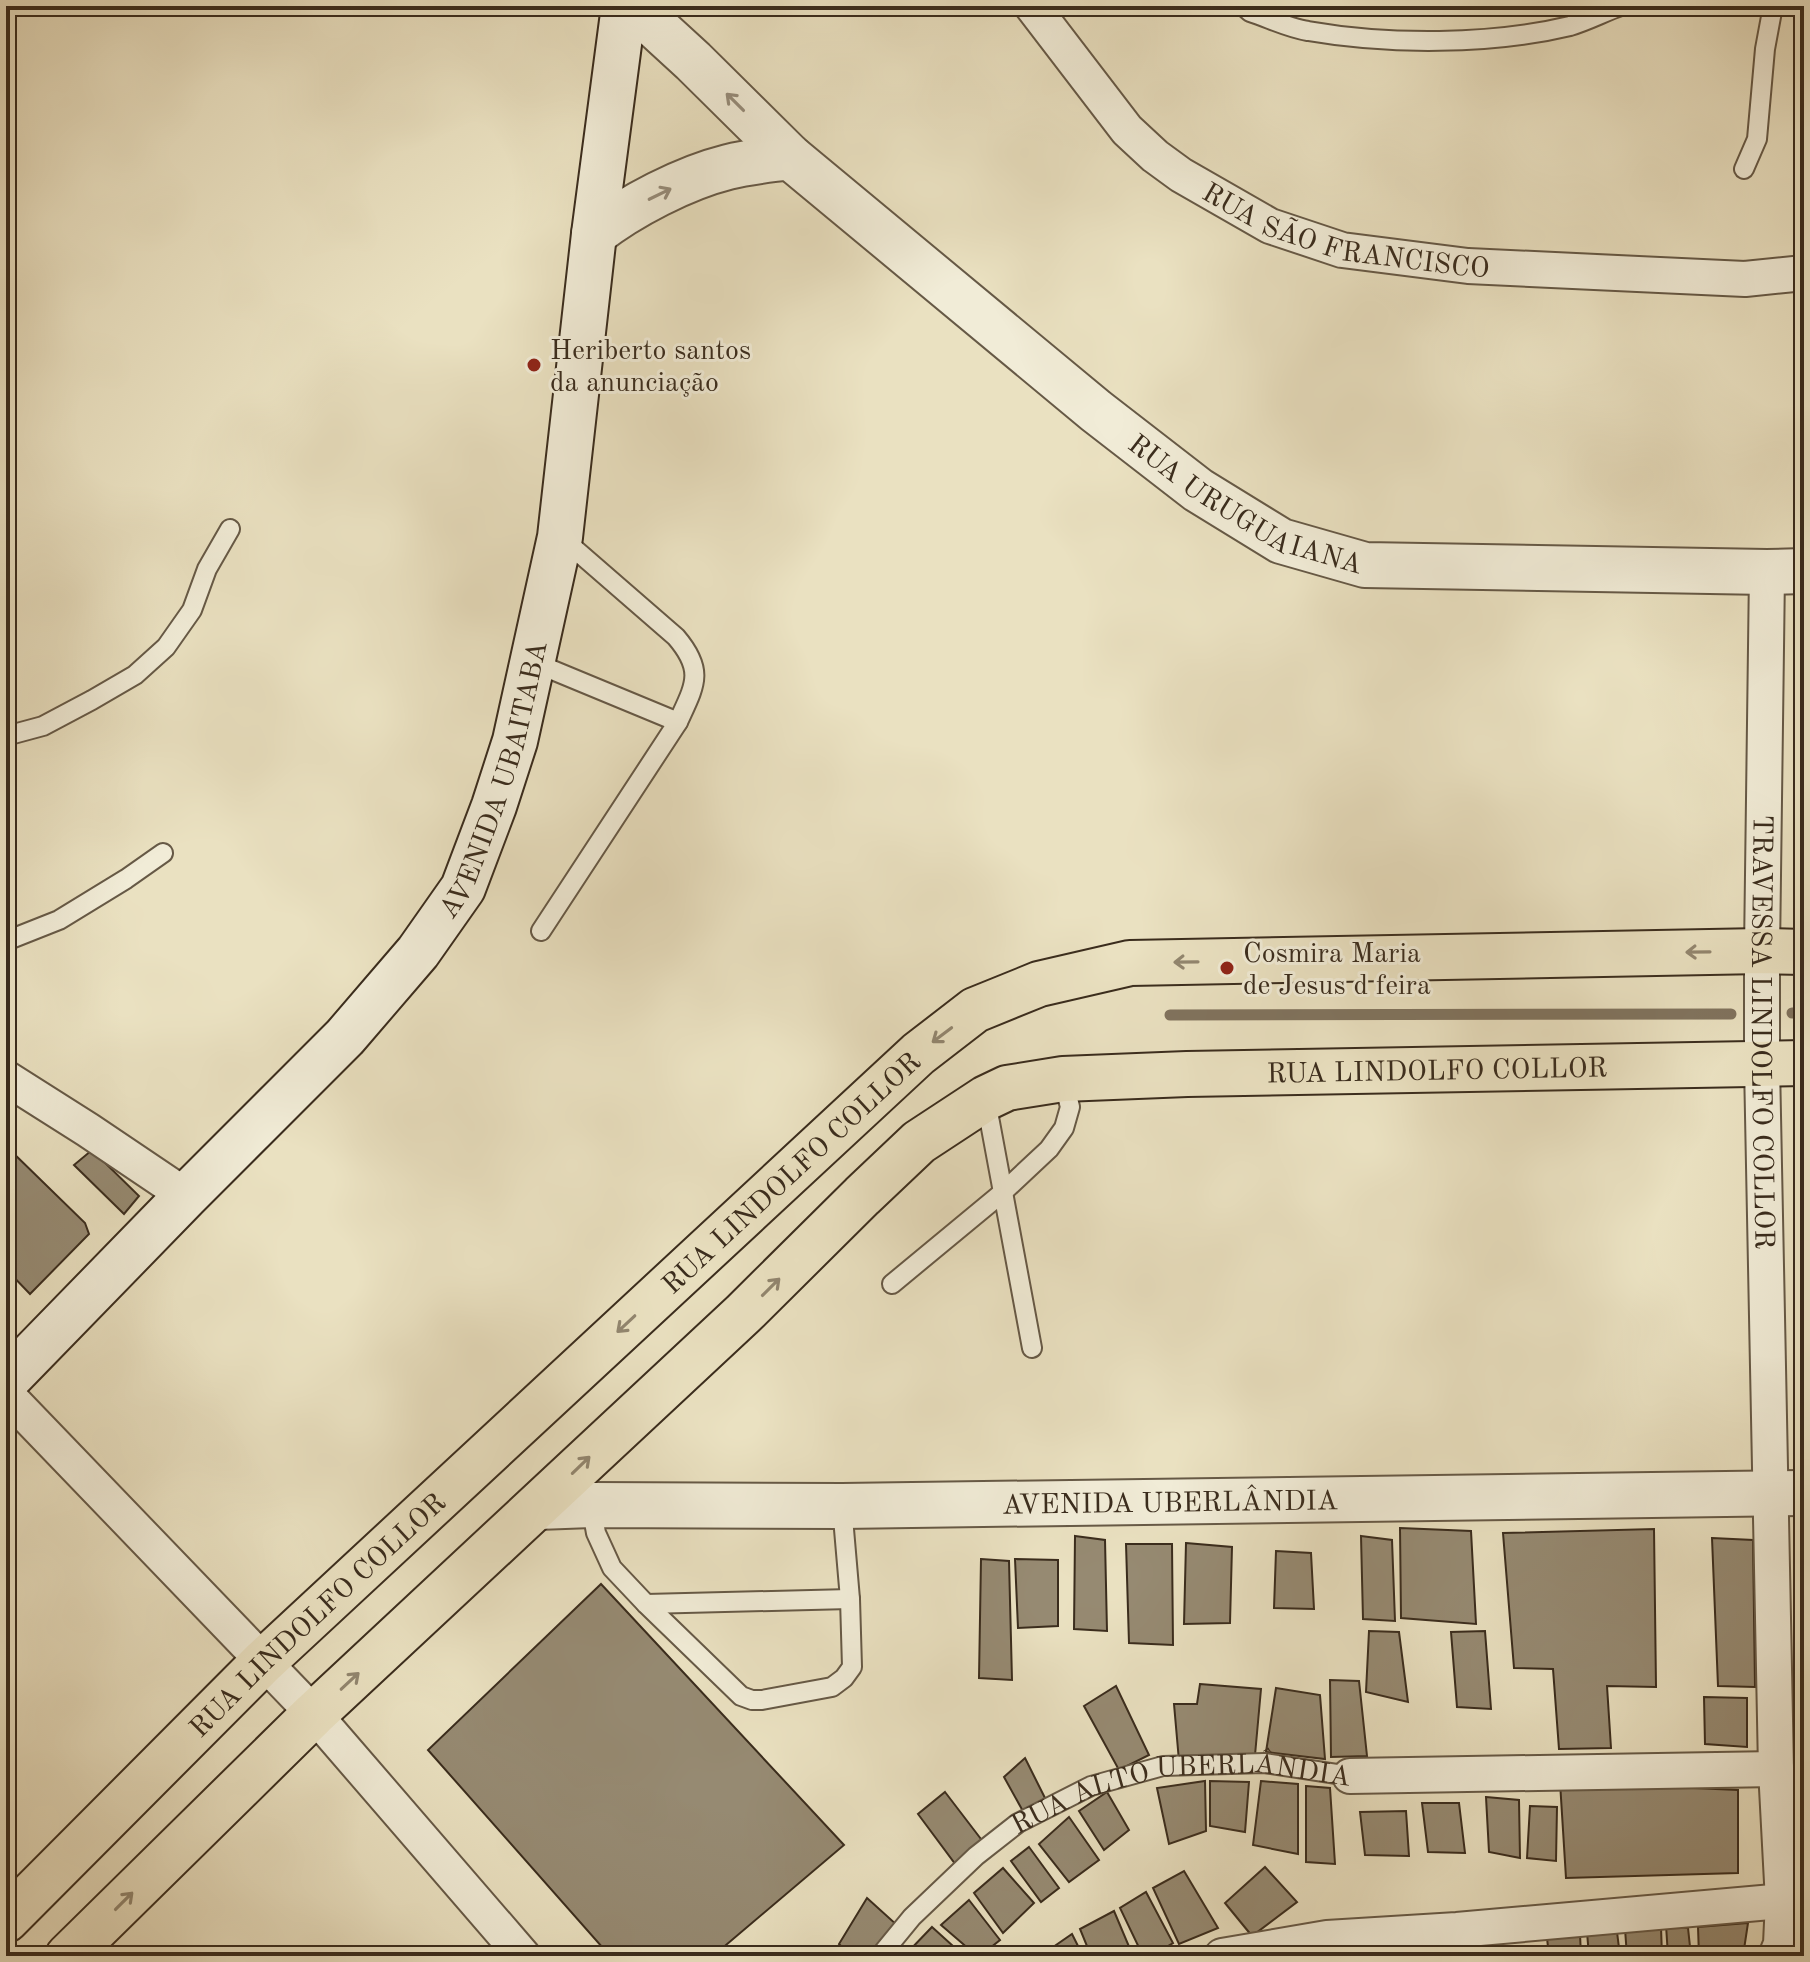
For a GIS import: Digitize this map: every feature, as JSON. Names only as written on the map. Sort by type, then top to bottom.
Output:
[{"type":"main road","name":"RUA LINDOLFO COLLOR","points":[[6,1920],[264,1661],[918,1054],[975,1010],[1039,984],[1130,963],[1783,952]]},
{"type":"main road","name":"RUA LINDOLFO COLLOR","points":[[68,1956],[314,1714],[743,1314],[919,1142],[986,1098],[1007,1088],[1063,1079],[1783,1064]]},
{"type":"street","name":"AVENIDA UBAITABA","points":[[6,1381],[345,1037],[418,952],[463,888],[515,741],[560,537],[594,234],[624,6]]},
{"type":"street","name":"RUA URUGUAIANA","points":[[633,6],[790,157],[1107,420],[1198,490],[1281,541],[1365,565],[1786,572]]},
{"type":"street","name":"RUA SÃO FRANCISCO","points":[[1032,6],[1127,130],[1181,175],[1270,226],[1342,250],[1468,266],[1745,279],[1804,273]]},
{"type":"street","points":[[594,234],[617,216],[684,183],[725,168],[790,157]]},
{"type":"street","name":"TRAVESSA LINDOLFO COLLOR","points":[[1778,1950],[1794,1907],[1776,1769],[1788,1492],[1783,1064],[1786,572]]},
{"type":"street","points":[[6,1078],[186,1196]]},
{"type":"street","points":[[6,1394],[314,1714],[523,1956]]},
{"type":"street","name":"AVENIDA UBERLÂNDIA","points":[[538,1507],[842,1506],[1788,1492]]},
{"type":"street","name":"RUA ALTO UBERLÂNDIA","points":[[1350,1776],[1776,1769]]},
{"type":"street","points":[[1222,1956],[1327,1938],[1794,1907]]},
{"type":"lane","points":[[1243,6],[1250,12],[1305,31],[1389,40],[1466,39],[1521,34],[1571,25],[1621,6]]},
{"type":"lane","points":[[1744,169],[1757,139],[1765,49],[1773,6]]},
{"type":"lane","points":[[6,736],[43,726],[92,700],[135,675],[166,647],[192,610],[207,569],[230,529]]},
{"type":"lane","points":[[541,931],[678,722],[695,678],[687,650],[676,637],[560,537]]},
{"type":"lane","points":[[532,662],[678,722]]},
{"type":"lane","points":[[6,941],[59,920],[163,853]]},
{"type":"lane","points":[[892,1284],[1002,1193],[1049,1149],[1064,1128],[1070,1107],[1063,1079]]},
{"type":"lane","points":[[986,1098],[1032,1348]]},
{"type":"lane","points":[[591,1505],[596,1533],[612,1568],[741,1696],[752,1700],[832,1687],[852,1667],[842,1506]]},
{"type":"lane","points":[[646,1604],[850,1599]]},
{"type":"lane","name":"RUA ALTO UBERLÂNDIA","points":[[880,1956],[912,1917],[976,1856],[1018,1823],[1091,1786],[1177,1765],[1264,1763],[1350,1776]]},
{"type":"building","points":[[6,1146],[85,1223],[89,1234],[30,1294],[6,1269]]},
{"type":"building","points":[[92,1150],[139,1196],[124,1214],[74,1165]]},
{"type":"building","points":[[1400,1528],[1471,1531],[1476,1624],[1401,1618]]},
{"type":"building","points":[[1654,1529],[1656,1687],[1607,1686],[1611,1748],[1559,1749],[1553,1669],[1514,1668],[1503,1533]]},
{"type":"building","points":[[1075,1536],[1105,1540],[1107,1631],[1074,1629]]},
{"type":"building","points":[[1361,1536],[1392,1540],[1395,1621],[1363,1619]]},
{"type":"building","points":[[1712,1538],[1753,1540],[1755,1687],[1718,1686]]},
{"type":"building","points":[[1186,1543],[1232,1547],[1230,1623],[1184,1624]]},
{"type":"building","points":[[1126,1544],[1172,1544],[1173,1645],[1129,1643]]},
{"type":"building","points":[[1276,1551],[1311,1553],[1314,1609],[1274,1608]]},
{"type":"building","points":[[981,1559],[1009,1561],[1012,1680],[979,1678]]},
{"type":"building","points":[[1015,1559],[1058,1560],[1058,1626],[1018,1628]]},
{"type":"building","points":[[601,1584],[844,1845],[713,1956],[610,1956],[428,1750]]},
{"type":"building","points":[[1369,1631],[1399,1632],[1408,1702],[1366,1692]]},
{"type":"building","points":[[1485,1631],[1491,1709],[1457,1707],[1451,1632]]},
{"type":"building","points":[[1330,1680],[1359,1681],[1367,1756],[1331,1757]]},
{"type":"building","points":[[1200,1684],[1261,1689],[1255,1755],[1179,1761],[1174,1704],[1197,1704]]},
{"type":"building","points":[[1116,1686],[1149,1755],[1119,1770],[1084,1706]]},
{"type":"building","points":[[1276,1688],[1320,1695],[1325,1759],[1266,1752]]},
{"type":"building","points":[[1704,1697],[1747,1698],[1747,1747],[1705,1744]]},
{"type":"building","points":[[1025,1758],[1045,1798],[1024,1813],[1004,1777]]},
{"type":"building","points":[[1205,1781],[1206,1831],[1169,1844],[1157,1788]]},
{"type":"building","points":[[1210,1781],[1249,1782],[1245,1832],[1210,1826]]},
{"type":"building","points":[[1261,1781],[1298,1784],[1298,1854],[1253,1845]]},
{"type":"building","points":[[1560,1782],[1738,1790],[1738,1873],[1566,1878]]},
{"type":"building","points":[[1306,1786],[1330,1788],[1335,1864],[1306,1862]]},
{"type":"building","points":[[945,1792],[984,1843],[956,1865],[918,1814]]},
{"type":"building","points":[[1107,1792],[1129,1830],[1104,1850],[1079,1811]]},
{"type":"building","points":[[1486,1797],[1519,1800],[1520,1858],[1489,1852]]},
{"type":"building","points":[[1422,1803],[1459,1803],[1465,1853],[1428,1852]]},
{"type":"building","points":[[1530,1806],[1557,1807],[1556,1861],[1527,1858]]},
{"type":"building","points":[[1406,1811],[1409,1856],[1365,1855],[1360,1812]]},
{"type":"building","points":[[1069,1817],[1099,1860],[1069,1882],[1039,1844]]},
{"type":"building","points":[[1029,1847],[1059,1888],[1041,1902],[1011,1861]]},
{"type":"building","points":[[1265,1867],[1297,1902],[1252,1936],[1225,1903]]},
{"type":"building","points":[[1003,1868],[1034,1903],[1003,1933],[974,1893]]},
{"type":"building","points":[[1184,1871],[1218,1928],[1179,1944],[1153,1888]]},
{"type":"building","points":[[1146,1892],[1173,1943],[1151,1956],[1143,1956],[1120,1908]]},
{"type":"building","points":[[867,1898],[898,1926],[874,1956],[851,1956],[839,1944]]},
{"type":"building","points":[[969,1900],[1000,1940],[980,1956],[941,1925]]},
{"type":"building","points":[[1114,1911],[1133,1956],[1091,1956],[1080,1929]]},
{"type":"building","points":[[1748,1923],[1743,1956],[1699,1956],[1698,1927]]},
{"type":"building","points":[[1666,1925],[1688,1928],[1691,1956],[1668,1956]]},
{"type":"building","points":[[932,1927],[964,1956],[908,1956],[906,1954]]},
{"type":"building","points":[[1661,1927],[1662,1956],[1627,1956],[1625,1929]]},
{"type":"building","points":[[1587,1932],[1617,1932],[1620,1956],[1589,1956]]},
{"type":"building","points":[[1072,1934],[1083,1956],[1044,1956],[1043,1954]]},
{"type":"building","points":[[1580,1934],[1581,1956],[1549,1956],[1547,1938]]},
{"type":"building","points":[[1539,1949],[1540,1956],[1506,1956],[1506,1953]]},
{"type":"building","points":[[1494,1951],[1495,1956],[1464,1956],[1464,1952]]},
{"type":"waterway","points":[[1792,1013],[1804,1013]]},
{"type":"waterway","points":[[1170,1015],[1731,1014]]},
{"type":"place","name":"Heriberto santos da anunciação","points":[[534,365]]},
{"type":"place","name":"Cosmira Maria de Jesus d feira","points":[[1227,968]]}]
